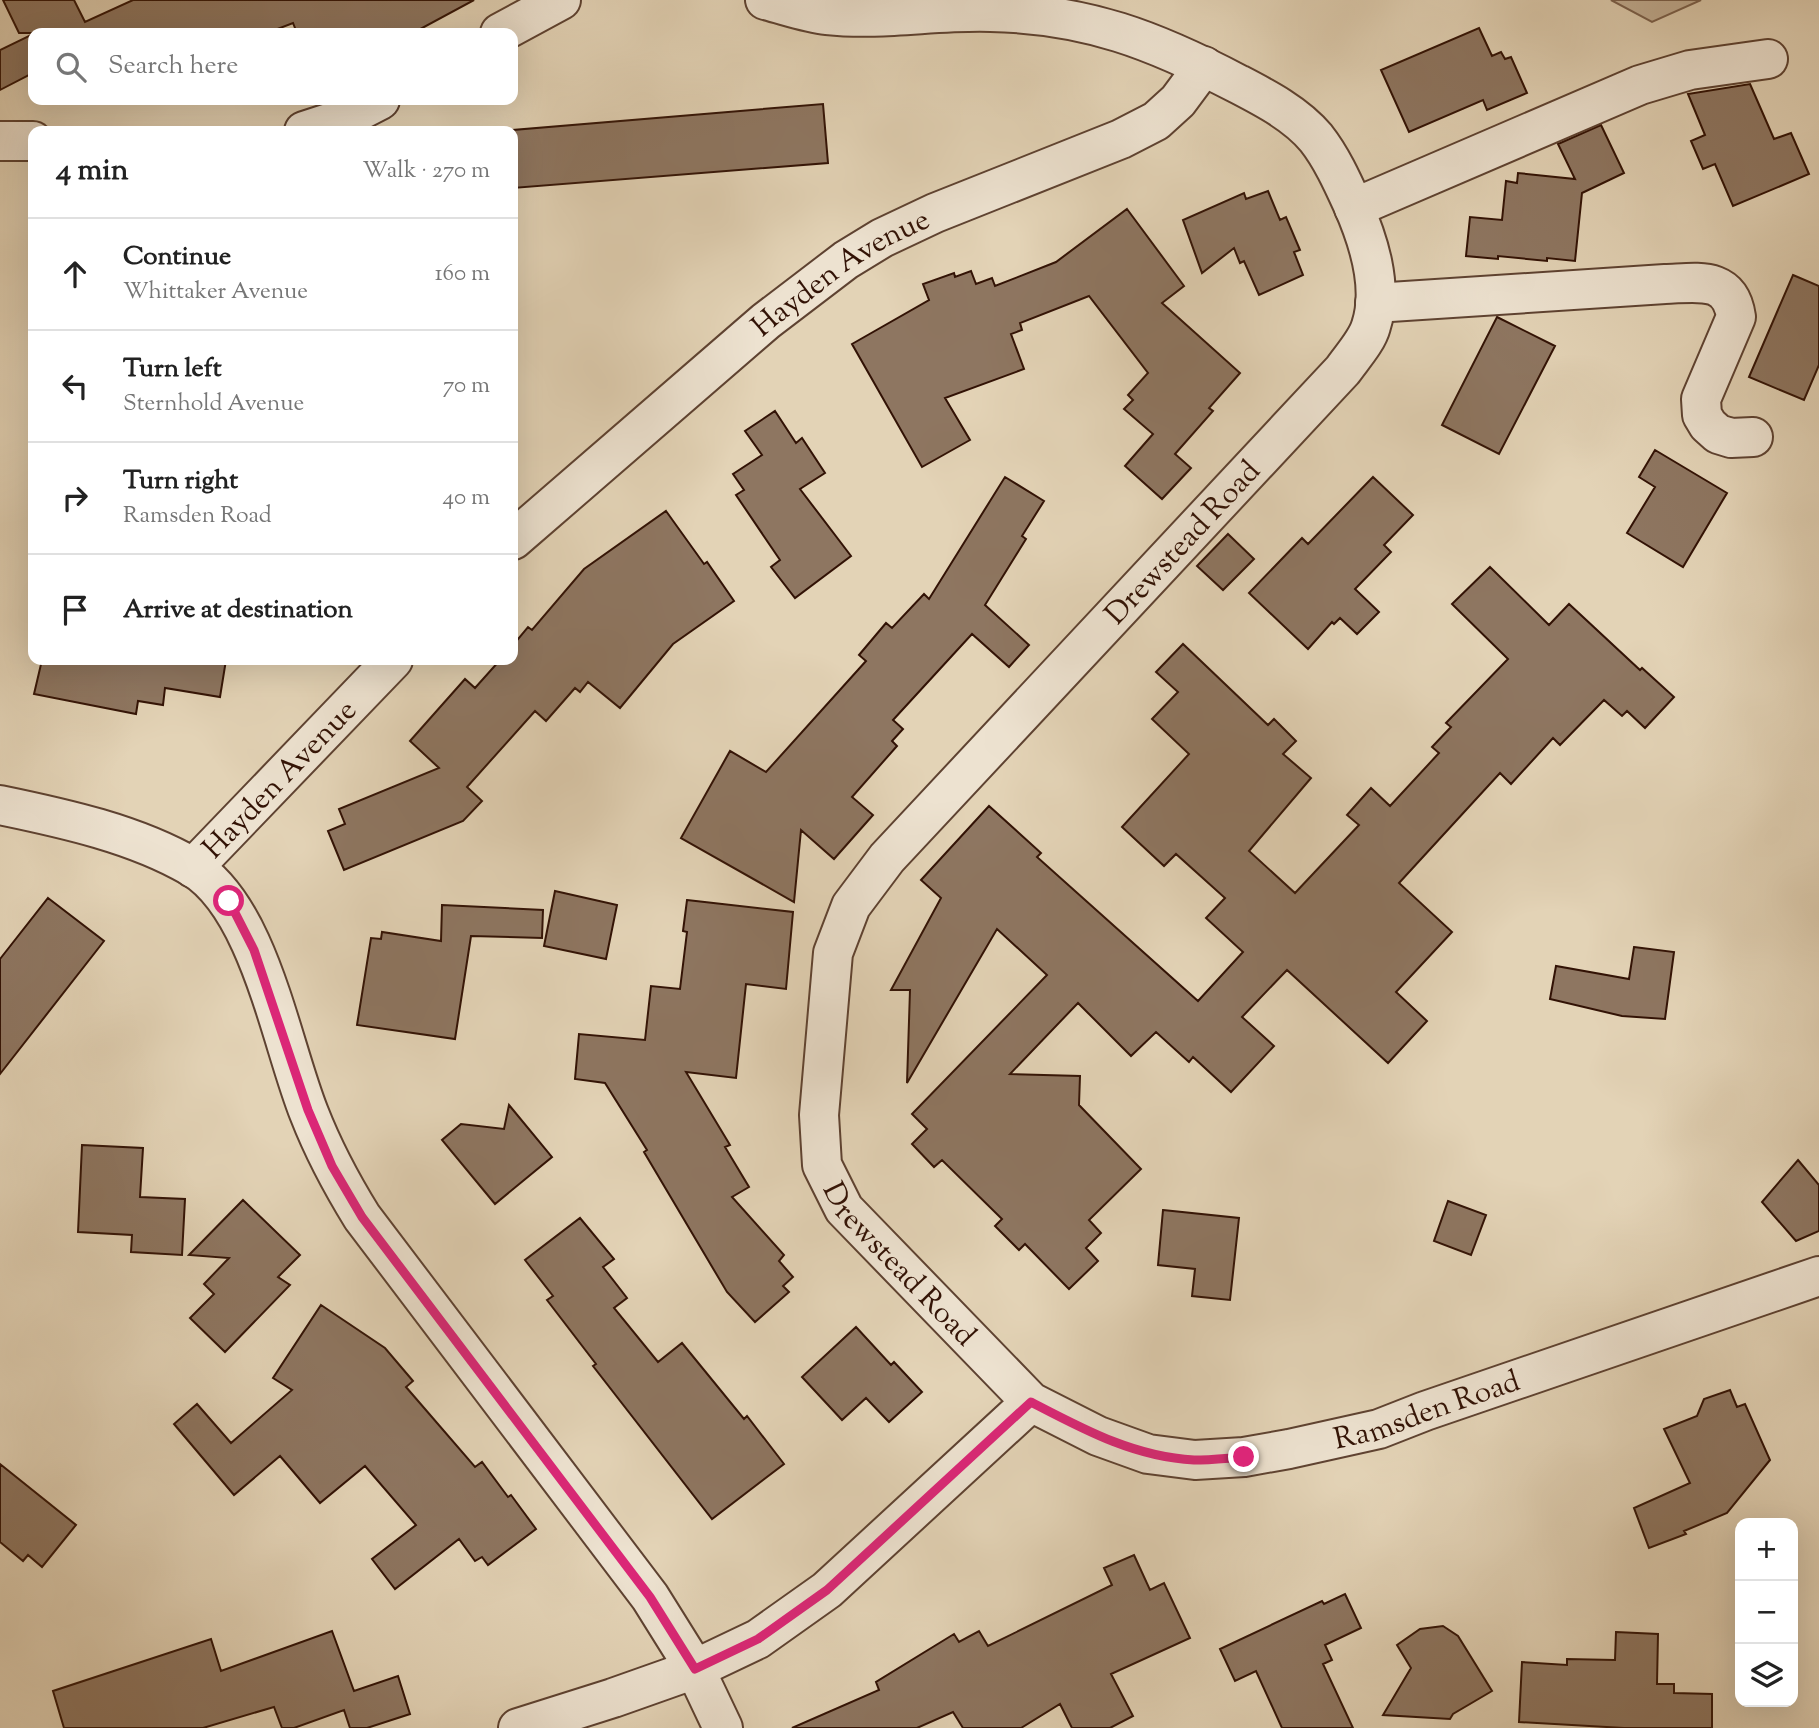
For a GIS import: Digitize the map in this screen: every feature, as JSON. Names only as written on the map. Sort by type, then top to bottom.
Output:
[{"type":"street","points":[[509,28],[561,0]]},
{"type":"street","name":"Drewstead Road","points":[[765,0],[825,15],[860,17],[990,12],[1066,18],[1125,32],[1204,66],[1265,98],[1295,118],[1316,138],[1339,174],[1373,264],[1375,303],[1371,327],[1343,370],[887,858],[852,906],[833,953],[819,1115],[822,1165],[845,1209],[1031,1402]]},
{"type":"street","points":[[1354,208],[1640,85],[1690,70],[1768,60]]},
{"type":"street","name":"Hayden Avenue","points":[[518,536],[766,321],[846,260],[882,237],[935,213],[1121,139],[1156,121],[1178,101],[1204,66]]},
{"type":"street","points":[[319,126],[347,117],[370,105]]},
{"type":"street","points":[[0,141],[28,141]]},
{"type":"street","points":[[1375,303],[1665,284],[1707,283],[1720,287],[1734,306],[1736,317],[1701,399],[1702,415],[1718,434],[1731,438],[1753,437]]},
{"type":"street","name":"Hayden Avenue","points":[[193,868],[388,665]]},
{"type":"street","points":[[0,805],[81,822],[140,843],[193,868],[229,901],[254,950],[308,1110],[332,1166],[362,1217],[650,1597],[695,1669],[723,1728]]},
{"type":"street","name":"Ramsden Road","points":[[1031,1402],[1098,1436],[1148,1454],[1195,1460],[1244,1457],[1379,1429],[1819,1276]]},
{"type":"street","points":[[518,1728],[695,1669],[758,1639],[827,1590],[1031,1402]]},
{"type":"shaded area","points":[[1611,0],[1701,0],[1652,22]]},
{"type":"building","points":[[3,0],[74,0],[85,22],[133,0],[474,0],[422,28],[295,28],[293,23],[280,28],[28,28],[28,33],[19,33]]},
{"type":"building","points":[[1479,28],[1492,56],[1501,52],[1505,59],[1511,57],[1527,93],[1487,110],[1483,100],[1409,132],[1381,70]]},
{"type":"building","points":[[28,36],[28,76],[0,90],[0,50]]},
{"type":"building","points":[[1750,84],[1774,139],[1791,133],[1809,174],[1733,206],[1715,164],[1703,169],[1691,141],[1705,135],[1688,94]]},
{"type":"building","points":[[823,104],[828,163],[518,188],[518,130]]},
{"type":"building","points":[[1601,125],[1624,173],[1582,193],[1575,261],[1466,256],[1470,217],[1502,220],[1506,181],[1517,183],[1518,173],[1575,179],[1558,144]]},
{"type":"building","points":[[1268,191],[1280,220],[1286,217],[1300,250],[1294,252],[1303,275],[1259,295],[1244,261],[1240,263],[1234,248],[1202,273],[1183,220],[1244,193],[1246,199]]},
{"type":"building","points":[[1127,209],[1184,286],[1162,303],[1240,373],[1209,408],[1213,411],[1175,454],[1191,468],[1162,499],[1125,466],[1153,434],[1124,409],[1133,400],[1128,395],[1148,373],[1089,296],[1020,323],[1022,330],[1011,334],[1024,369],[945,398],[970,440],[922,467],[852,344],[929,300],[923,284],[954,273],[955,277],[971,271],[976,284],[992,278],[995,286],[1056,262]]},
{"type":"building","points":[[1793,275],[1819,286],[1819,365],[1804,400],[1749,377]]},
{"type":"building","points":[[1497,317],[1555,346],[1499,454],[1442,425]]},
{"type":"building","points":[[775,411],[796,443],[802,438],[825,473],[800,489],[851,556],[795,598],[771,567],[780,560],[736,495],[744,490],[733,474],[762,455],[745,431]]},
{"type":"building","points":[[1655,450],[1727,493],[1683,567],[1627,533],[1655,487],[1639,477]]},
{"type":"building","points":[[1005,477],[1044,501],[1022,536],[1026,539],[985,605],[1029,645],[1009,667],[972,634],[893,720],[903,729],[892,741],[897,746],[852,797],[873,815],[834,859],[801,830],[794,902],[681,838],[730,751],[766,772],[866,661],[859,655],[886,623],[892,628],[924,594],[929,599]]},
{"type":"building","points":[[1373,477],[1413,515],[1384,545],[1391,552],[1355,589],[1379,612],[1357,634],[1340,618],[1334,624],[1332,622],[1308,649],[1249,593],[1302,538],[1308,544]]},
{"type":"building","points":[[666,511],[734,601],[673,644],[620,708],[588,682],[580,692],[575,688],[546,721],[535,711],[467,787],[482,801],[463,821],[344,870],[328,831],[345,824],[339,809],[439,768],[410,741],[465,679],[475,688],[496,665],[518,665],[518,639],[528,627],[532,630],[584,569]]},
{"type":"building","points":[[1228,534],[1254,559],[1223,590],[1197,566]]},
{"type":"building","points":[[1490,567],[1549,625],[1569,604],[1640,670],[1642,668],[1674,697],[1645,728],[1627,711],[1622,716],[1604,700],[1560,745],[1553,738],[1511,784],[1500,773],[1399,883],[1452,932],[1396,992],[1427,1021],[1388,1063],[1287,970],[1242,1017],[1274,1046],[1231,1092],[1193,1057],[1189,1062],[1156,1032],[1131,1056],[1078,1003],[1010,1074],[1080,1076],[1079,1105],[1141,1169],[1089,1220],[1101,1233],[1086,1248],[1098,1261],[1069,1289],[1025,1244],[1019,1250],[995,1226],[1002,1219],[942,1160],[934,1167],[912,1144],[927,1129],[912,1114],[1047,975],[997,929],[907,1083],[910,990],[891,990],[941,898],[921,880],[989,806],[1041,853],[1037,857],[1198,1001],[1243,952],[1206,918],[1225,898],[1176,854],[1164,866],[1122,827],[1189,754],[1152,719],[1178,692],[1156,672],[1183,644],[1268,725],[1274,719],[1296,741],[1283,754],[1311,778],[1249,851],[1295,893],[1359,825],[1347,815],[1371,788],[1390,806],[1439,753],[1432,747],[1451,727],[1446,723],[1508,659],[1452,604]]},
{"type":"building","points":[[41,665],[225,665],[220,697],[165,688],[163,705],[138,701],[136,714],[34,694]]},
{"type":"building","points":[[555,891],[617,905],[606,959],[544,946]]},
{"type":"building","points":[[48,898],[104,941],[0,1074],[0,959]]},
{"type":"building","points":[[687,900],[793,912],[786,989],[746,984],[736,1078],[686,1072],[730,1145],[725,1147],[749,1187],[732,1197],[784,1255],[779,1261],[793,1277],[783,1286],[789,1292],[755,1322],[727,1292],[644,1152],[647,1150],[605,1083],[575,1079],[579,1034],[645,1040],[651,986],[680,989],[687,932],[683,931]]},
{"type":"building","points":[[442,905],[543,910],[542,938],[471,936],[455,1039],[357,1025],[371,938],[381,939],[382,932],[441,941]]},
{"type":"building","points":[[1634,947],[1674,952],[1665,1019],[1622,1016],[1550,999],[1556,966],[1629,979]]},
{"type":"building","points":[[509,1105],[552,1157],[495,1204],[442,1140],[461,1124],[504,1129]]},
{"type":"building","points":[[82,1145],[143,1148],[140,1197],[185,1199],[182,1255],[131,1252],[132,1235],[78,1232]]},
{"type":"building","points":[[1798,1160],[1819,1185],[1819,1231],[1796,1241],[1762,1202]]},
{"type":"building","points":[[243,1200],[300,1255],[278,1277],[290,1285],[225,1352],[190,1318],[214,1294],[204,1284],[229,1258],[189,1255]]},
{"type":"building","points":[[1448,1201],[1486,1215],[1471,1255],[1434,1241]]},
{"type":"building","points":[[1163,1210],[1239,1218],[1230,1300],[1192,1296],[1195,1269],[1158,1265]]},
{"type":"building","points":[[580,1218],[614,1259],[603,1267],[627,1298],[614,1308],[658,1362],[682,1343],[744,1419],[747,1416],[784,1464],[712,1519],[593,1366],[596,1364],[547,1300],[553,1296],[525,1260]]},
{"type":"building","points":[[321,1305],[385,1348],[413,1381],[406,1387],[475,1467],[482,1462],[536,1529],[488,1565],[482,1557],[475,1561],[459,1539],[395,1589],[372,1559],[416,1525],[365,1466],[320,1503],[280,1456],[234,1495],[174,1424],[197,1404],[231,1443],[292,1390],[273,1378]]},
{"type":"building","points":[[856,1327],[891,1365],[894,1362],[922,1392],[889,1422],[866,1398],[842,1420],[802,1377]]},
{"type":"building","points":[[1730,1390],[1737,1407],[1745,1404],[1770,1460],[1727,1513],[1684,1531],[1686,1534],[1649,1548],[1634,1508],[1690,1483],[1664,1429],[1697,1416],[1704,1399]]},
{"type":"building","points":[[0,1464],[76,1525],[42,1567],[28,1555],[23,1561],[0,1542]]},
{"type":"building","points":[[1134,1555],[1150,1590],[1164,1583],[1190,1638],[1111,1674],[1133,1716],[1110,1728],[1072,1728],[1060,1704],[1021,1728],[963,1728],[953,1712],[917,1728],[792,1728],[879,1690],[876,1682],[954,1634],[959,1642],[979,1631],[988,1646],[1112,1585],[1104,1568]]},
{"type":"building","points":[[1345,1594],[1361,1628],[1325,1645],[1332,1660],[1323,1664],[1353,1728],[1282,1728],[1256,1671],[1235,1681],[1220,1649],[1322,1601],[1324,1604]]},
{"type":"building","points":[[1443,1626],[1458,1636],[1492,1691],[1453,1714],[1450,1719],[1383,1715],[1411,1668],[1397,1645],[1420,1629]]},
{"type":"building","points":[[332,1631],[354,1691],[398,1676],[410,1714],[367,1728],[350,1728],[344,1710],[294,1728],[282,1728],[274,1707],[203,1728],[64,1728],[53,1691],[211,1639],[221,1671]]},
{"type":"building","points":[[1616,1632],[1658,1634],[1657,1684],[1674,1684],[1674,1693],[1712,1694],[1712,1728],[1624,1728],[1519,1722],[1522,1662],[1567,1665],[1567,1659],[1615,1660]]},
{"type":"route","points":[[229,901],[254,950],[308,1110],[332,1166],[362,1217],[650,1597],[695,1669],[758,1639],[827,1590],[1031,1402],[1098,1436],[1148,1454],[1195,1460],[1244,1457]]}]
